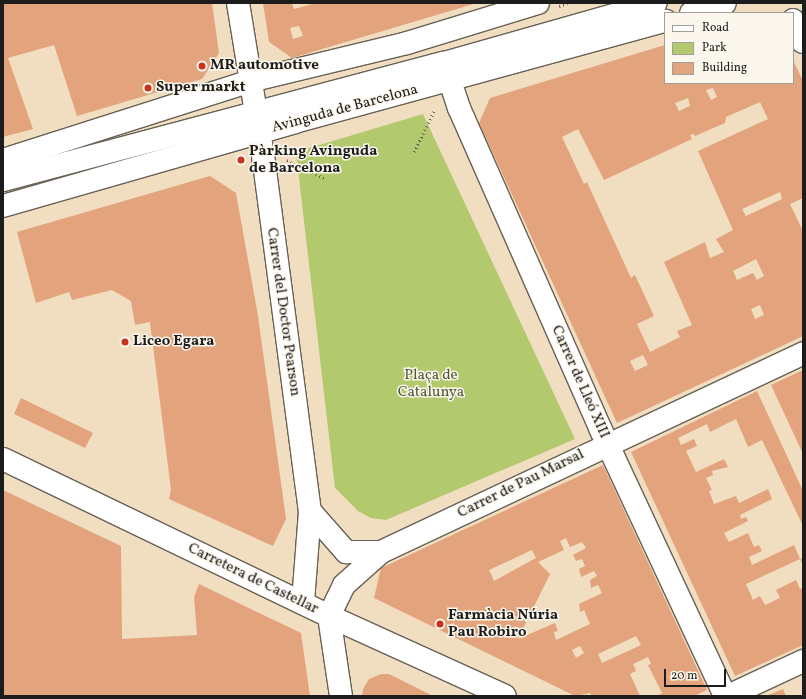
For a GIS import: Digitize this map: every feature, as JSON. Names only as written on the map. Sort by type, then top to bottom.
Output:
[{"type":"street","name":"Carrer del Doctor Pearson","points":[[238,3],[258,122],[310,511],[303,602]]},
{"type":"street","name":"Avinguda de Barcelona","points":[[4,166],[250,81],[407,43],[538,3]]},
{"type":"street","name":"Avinguda de Barcelona","points":[[447,72],[656,3]]},
{"type":"street","points":[[694,12],[725,3]]},
{"type":"street","name":"Avinguda de Barcelona","points":[[3,206],[258,122],[447,72],[664,20]]},
{"type":"street","points":[[794,22],[803,42]]},
{"type":"street","name":"Carrer de Lleó XIII","points":[[447,72],[462,115],[607,443],[727,696]]},
{"type":"street","name":"Avinguda de Barcelona","points":[[4,166],[258,122]]},
{"type":"street","name":"Carrer de Pau Marsal","points":[[329,616],[344,585],[381,552],[607,443],[803,353]]},
{"type":"street","name":"Carretera de Castellar","points":[[3,458],[303,602],[329,616],[505,696]]},
{"type":"street","points":[[310,511],[346,552],[381,552]]},
{"type":"street","points":[[329,616],[341,696]]},
{"type":"street","points":[[727,696],[803,661]]},
{"type":"path","points":[[414,152],[434,111]]},
{"type":"path","points":[[288,160],[326,179]]},
{"type":"green space","name":"Plaça de Catalunya","points":[[423,114],[575,439],[386,520],[371,518],[358,511],[335,488],[296,152]]},
{"type":"building","points":[[3,3],[212,3],[219,53],[202,79],[77,116],[54,45],[8,58],[33,129],[3,137]]},
{"type":"building","points":[[263,3],[292,3],[294,9],[316,3],[477,3],[292,58],[269,42]],"holes":[[[299,26],[303,36],[293,39],[290,28]]]},
{"type":"building","points":[[664,45],[664,84],[794,84],[794,62],[803,81],[803,198],[790,204],[803,231],[803,336],[617,423],[479,123],[490,98]],"holes":[[[713,88],[717,97],[711,100],[706,90]],[[688,98],[690,106],[679,111],[675,103]],[[760,102],[768,119],[698,151],[733,230],[716,239],[724,252],[710,258],[705,242],[664,262],[692,325],[677,331],[680,337],[650,352],[637,324],[654,316],[635,275],[631,278],[587,182],[584,184],[562,137],[578,129],[604,180],[692,139],[690,135],[694,134],[695,136],[725,123],[726,117]],[[780,192],[782,199],[746,216],[742,209]],[[756,259],[764,276],[757,280],[753,273],[737,280],[733,271]],[[760,305],[764,315],[755,319],[751,309]],[[643,355],[648,365],[635,371],[630,361]]]},
{"type":"building","points":[[210,176],[236,193],[258,316],[286,519],[273,546],[169,499],[171,490],[150,322],[135,325],[131,301],[112,290],[72,300],[69,292],[36,303],[17,232]]},
{"type":"building","points":[[803,370],[803,454],[771,385]]},
{"type":"building","points":[[757,391],[803,491],[803,526],[762,440],[748,447],[736,419],[710,432],[707,424],[678,438],[681,445],[694,439],[697,446],[686,451],[696,472],[724,459],[728,467],[712,471],[713,475],[706,478],[712,490],[709,491],[714,504],[736,496],[739,503],[768,489],[772,499],[740,515],[741,519],[746,517],[748,521],[724,533],[729,542],[748,533],[754,547],[759,545],[762,551],[749,557],[752,565],[794,545],[800,559],[746,584],[753,600],[760,596],[765,605],[780,598],[776,590],[796,580],[800,589],[803,588],[803,645],[735,676],[631,452]]},
{"type":"building","points":[[21,398],[93,433],[85,448],[14,414]]},
{"type":"building","points":[[603,465],[707,690],[694,696],[656,696],[662,693],[648,665],[651,664],[648,657],[633,664],[636,671],[630,674],[640,696],[592,696],[590,693],[575,696],[374,598],[381,568]],"holes":[[[566,538],[570,547],[582,542],[586,548],[573,555],[576,561],[582,559],[585,566],[579,569],[581,577],[594,571],[597,576],[590,580],[591,588],[598,585],[602,593],[579,604],[580,612],[584,610],[590,624],[556,640],[554,632],[558,631],[555,623],[518,639],[550,574],[538,562],[564,550],[560,541]],[[532,550],[536,558],[494,581],[489,570]],[[636,636],[641,645],[602,663],[598,654]],[[580,646],[584,653],[576,658],[572,650]]]},
{"type":"building","points":[[3,490],[121,546],[122,639],[197,635],[194,597],[199,584],[301,633],[310,696],[3,696]]},
{"type":"building","points":[[803,558],[803,565],[800,559]]},
{"type":"building","points":[[381,674],[389,674],[433,696],[362,696],[363,689],[369,679]]},
{"type":"building","points":[[783,689],[786,696],[766,696]]},
{"type":"place","name":"MR automotive","points":[[202,66]]},
{"type":"place","name":"Super markt","points":[[148,88]]},
{"type":"place","name":"Pàrking Avinguda de Barcelona","points":[[241,160]]},
{"type":"place","name":"Liceo Egara","points":[[125,342]]},
{"type":"place","name":"Farmàcia Núria Pau Robiro","points":[[440,624]]}]
